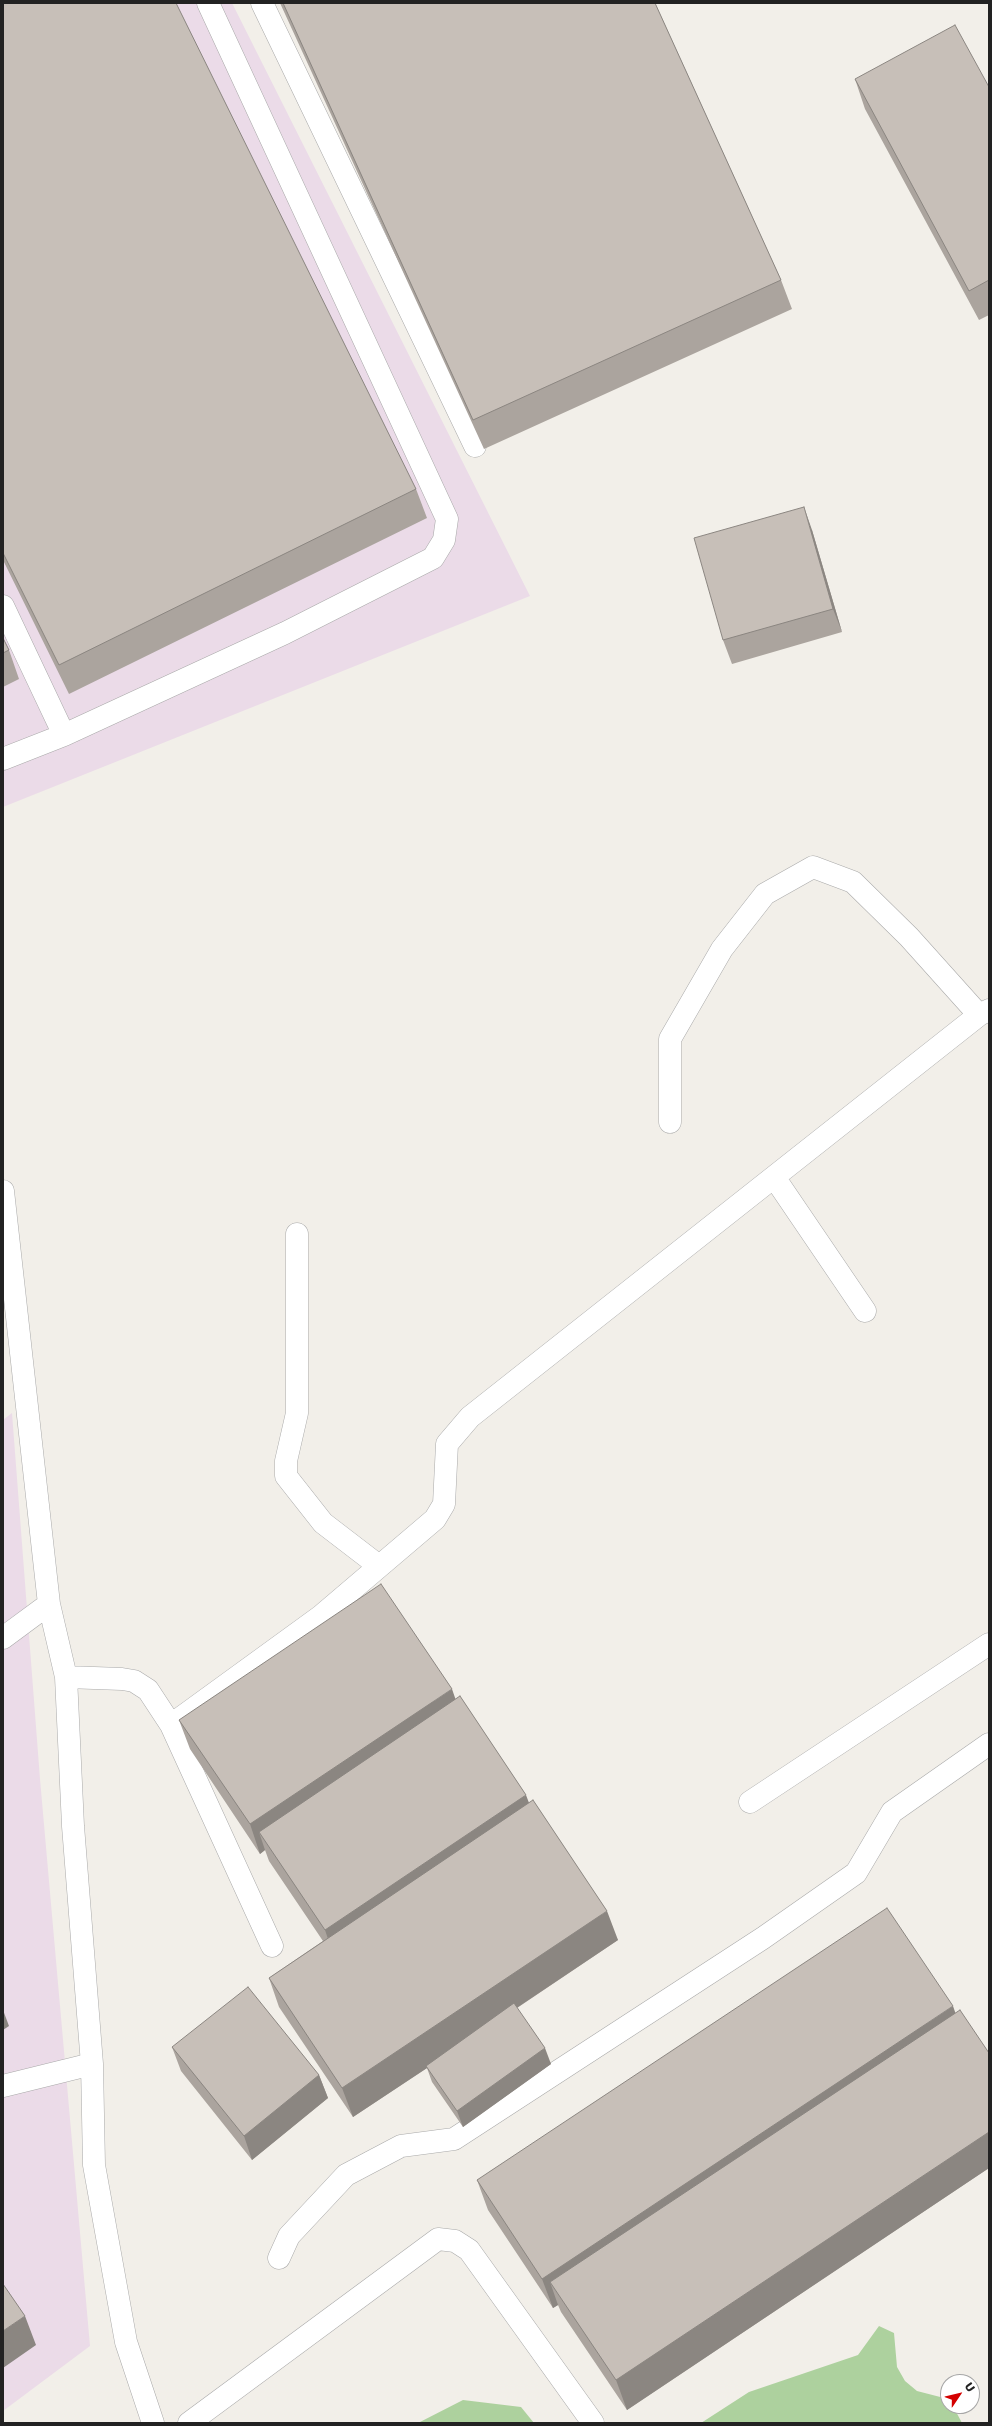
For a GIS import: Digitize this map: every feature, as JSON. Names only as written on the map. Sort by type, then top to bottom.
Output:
[{"type":"lane","points":[[3,759],[64,735],[285,632],[433,558],[444,540],[447,519],[208,3]]},
{"type":"lane","points":[[262,3],[475,446]]},
{"type":"lane","points":[[3,606],[64,735]]},
{"type":"lane","points":[[171,1725],[321,1616],[435,1519],[444,1504],[447,1444],[470,1417],[984,1012],[853,882],[813,867],[765,894],[722,949],[670,1038],[670,1122]]},
{"type":"lane","points":[[774,1177],[864,1311]]},
{"type":"lane","points":[[3,1191],[49,1604],[66,1677],[73,1826],[92,2064],[94,2165],[126,2342],[152,2423]]},
{"type":"lane","points":[[296,1234],[298,1413],[286,1461],[286,1476],[323,1523],[379,1566]]},
{"type":"lane","points":[[3,1638],[49,1604]]},
{"type":"lane","points":[[750,1802],[989,1644]]},
{"type":"lane","points":[[66,1677],[134,1681],[148,1690],[171,1725],[272,1946]]},
{"type":"lane","points":[[279,2258],[289,2236],[346,2174],[401,2146],[454,2140],[763,1938],[856,1873],[892,1812],[989,1744]]},
{"type":"lane","points":[[3,2086],[92,2064]]},
{"type":"lane","points":[[189,2423],[438,2239],[455,2241],[469,2250],[592,2423]]},
{"type":"shaded area","points":[[3,3],[232,3],[530,596],[3,807]]},
{"type":"shaded area","points":[[12,1413],[40,1779],[90,2346],[3,2411],[3,1420]]},
{"type":"green space","points":[[879,2326],[894,2333],[897,2367],[905,2381],[917,2391],[940,2397],[940,2414],[957,2414],[962,2423],[701,2423],[749,2392],[858,2355]]},
{"type":"green space","points":[[463,2400],[521,2407],[534,2423],[418,2423]]},
{"type":"building","points":[[3,3],[176,3],[416,489],[59,665],[3,553]]},
{"type":"building","points":[[283,3],[655,3],[781,280],[473,420]]},
{"type":"building","points":[[955,25],[989,87],[989,280],[969,291],[855,79]]},
{"type":"building","points":[[804,507],[833,609],[723,640],[694,538]]},
{"type":"building","points":[[3,638],[9,650],[3,653]]},
{"type":"building","points":[[381,1584],[452,1689],[250,1824],[179,1720]]},
{"type":"building","points":[[460,1696],[526,1795],[325,1930],[259,1832]]},
{"type":"building","points":[[533,1800],[607,1911],[342,2088],[269,1978]]},
{"type":"building","points":[[887,1908],[953,2006],[542,2279],[477,2180]]},
{"type":"building","points":[[248,1987],[319,2075],[244,2136],[172,2047]]},
{"type":"building","points":[[514,2003],[545,2048],[457,2111],[426,2066]]},
{"type":"building","points":[[960,2010],[989,2053],[989,2132],[616,2380],[550,2282]]},
{"type":"building","points":[[3,2284],[25,2316],[3,2331]]}]
